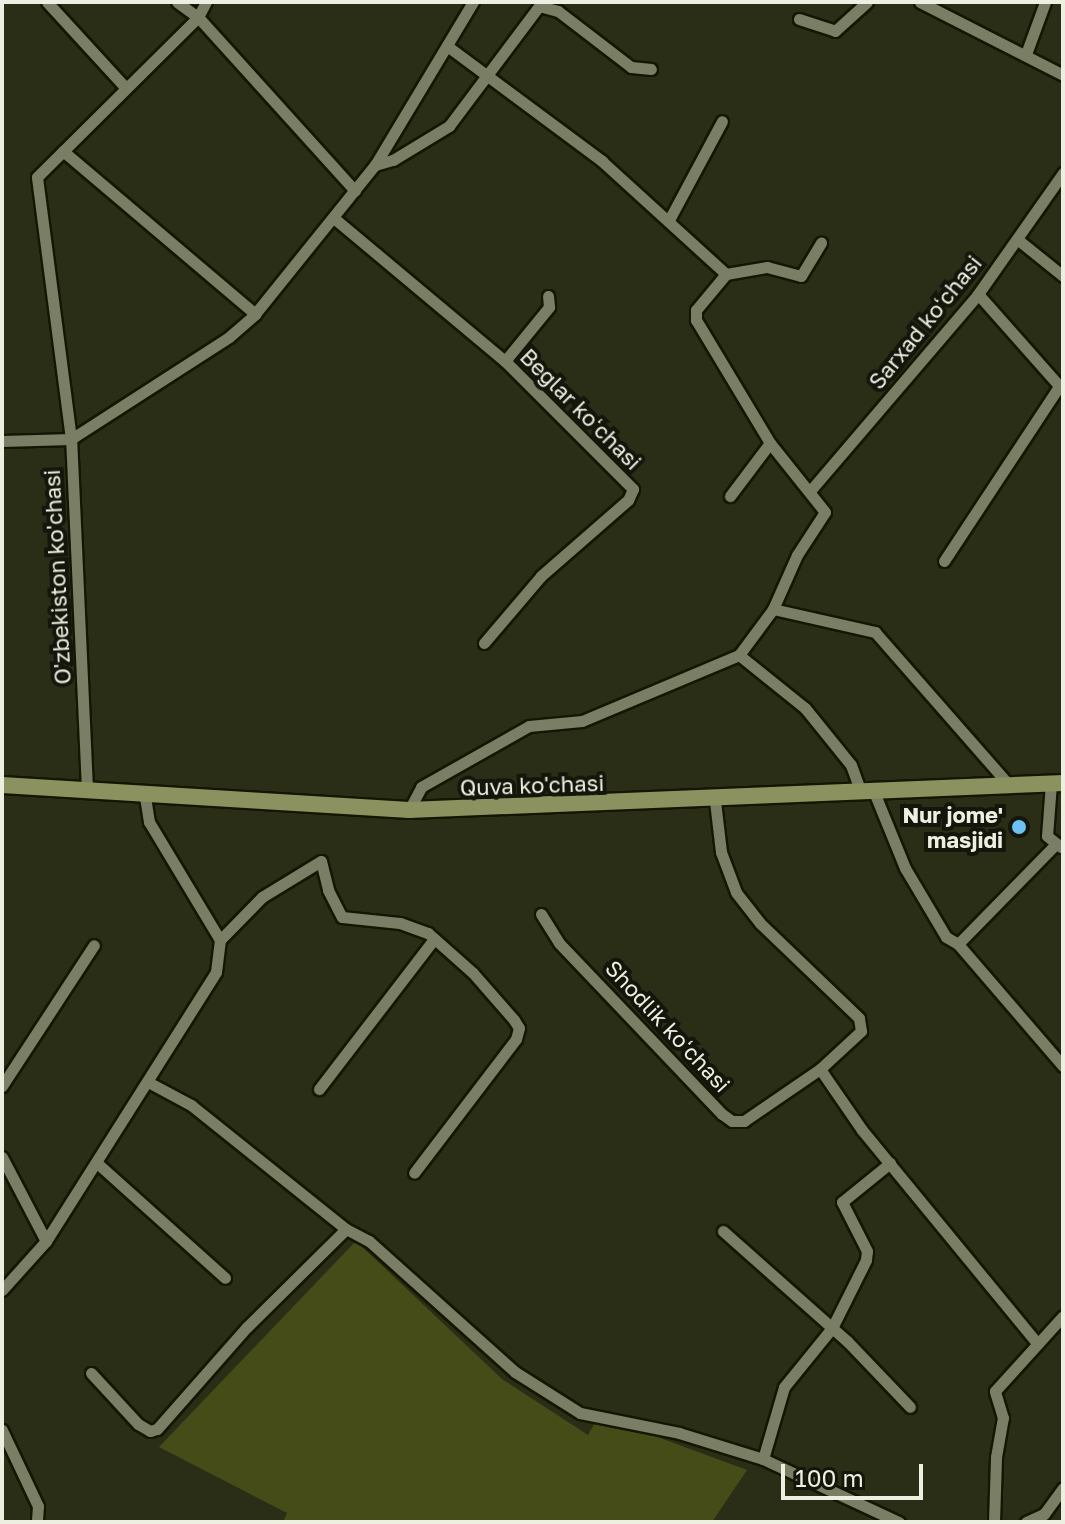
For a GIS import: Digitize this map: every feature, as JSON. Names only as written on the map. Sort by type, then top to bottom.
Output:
[{"type":"main road","name":"Quva ko'chasi","points":[[2,785],[144,791],[409,810],[715,801],[1057,783]]},
{"type":"street","points":[[47,2],[125,87]]},
{"type":"street","points":[[177,2],[198,17],[355,191]]},
{"type":"street","points":[[2,441],[71,439],[37,177],[198,17],[206,2]]},
{"type":"street","name":"O'zbekiston ko'chasi","points":[[87,789],[71,439],[229,337],[255,314],[335,219],[375,165],[473,2]]},
{"type":"street","points":[[799,19],[835,31],[867,2]]},
{"type":"street","points":[[1026,54],[1045,2]]},
{"type":"street","points":[[924,3],[1063,75]]},
{"type":"street","points":[[375,165],[393,160],[449,126],[534,9],[543,5],[631,67],[651,69]]},
{"type":"street","points":[[447,46],[602,161],[726,274]]},
{"type":"street","points":[[669,220],[722,121]]},
{"type":"street","points":[[63,151],[255,314]]},
{"type":"street","name":"Sarxad koʻchasi","points":[[810,491],[978,294],[1063,173]]},
{"type":"street","name":"Beglar koʻchasi","points":[[335,219],[505,361],[633,492],[541,576],[484,643]]},
{"type":"street","points":[[1017,239],[1063,276]]},
{"type":"street","points":[[409,810],[421,787],[508,735],[529,726],[582,721],[614,710],[739,655],[773,609],[797,555],[824,516],[810,491],[770,443],[694,316],[726,274],[767,267],[801,276],[821,243]]},
{"type":"street","points":[[944,561],[1061,388],[978,294]]},
{"type":"street","points":[[505,361],[549,307],[548,296]]},
{"type":"street","points":[[730,496],[770,443]]},
{"type":"street","points":[[773,609],[875,632],[1008,784]]},
{"type":"street","points":[[739,655],[805,708],[851,765],[868,792],[905,868],[946,937],[958,944],[1063,1066]]},
{"type":"street","points":[[958,944],[1060,846],[1047,832],[1057,783]]},
{"type":"street","points":[[144,791],[149,822],[220,940]]},
{"type":"street","name":"Shodlik koʻchasi","points":[[541,914],[559,943],[732,1121],[744,1121],[820,1069],[853,1042],[861,1031],[859,1018],[760,923],[736,892],[721,852],[715,801]]},
{"type":"street","points":[[2,1290],[46,1241],[148,1082],[216,972],[220,940],[262,897],[321,861],[328,890],[342,917],[400,923],[434,939],[473,973],[514,1020],[519,1033],[414,1173]]},
{"type":"street","points":[[319,1089],[434,939]]},
{"type":"street","points":[[2,1086],[94,945]]},
{"type":"street","points":[[820,1069],[890,1163],[1037,1343]]},
{"type":"street","points":[[148,1082],[191,1105],[346,1229],[369,1241],[515,1372],[580,1413],[679,1433],[763,1459],[899,1522]]},
{"type":"street","points":[[2,1157],[46,1241]]},
{"type":"street","points":[[97,1163],[225,1278]]},
{"type":"street","points":[[763,1459],[789,1378],[832,1328],[867,1255],[842,1202],[890,1163]]},
{"type":"street","points":[[91,1373],[138,1424],[150,1431],[157,1429],[247,1327],[346,1229]]},
{"type":"street","points":[[723,1231],[832,1328],[910,1407]]},
{"type":"street","points":[[994,1522],[996,1457],[1003,1421],[995,1391],[1063,1316]]},
{"type":"street","points":[[2,1430],[38,1506],[37,1522]]},
{"type":"street","points":[[1026,1522],[1044,1514],[1063,1488]]},
{"type":"green space","points":[[356,1241],[502,1379],[588,1435],[595,1423],[644,1432],[747,1470],[712,1522],[283,1522],[287,1513],[159,1447]]},
{"type":"place","name":"Nur jome' masjidi","points":[[1019,827]]}]
